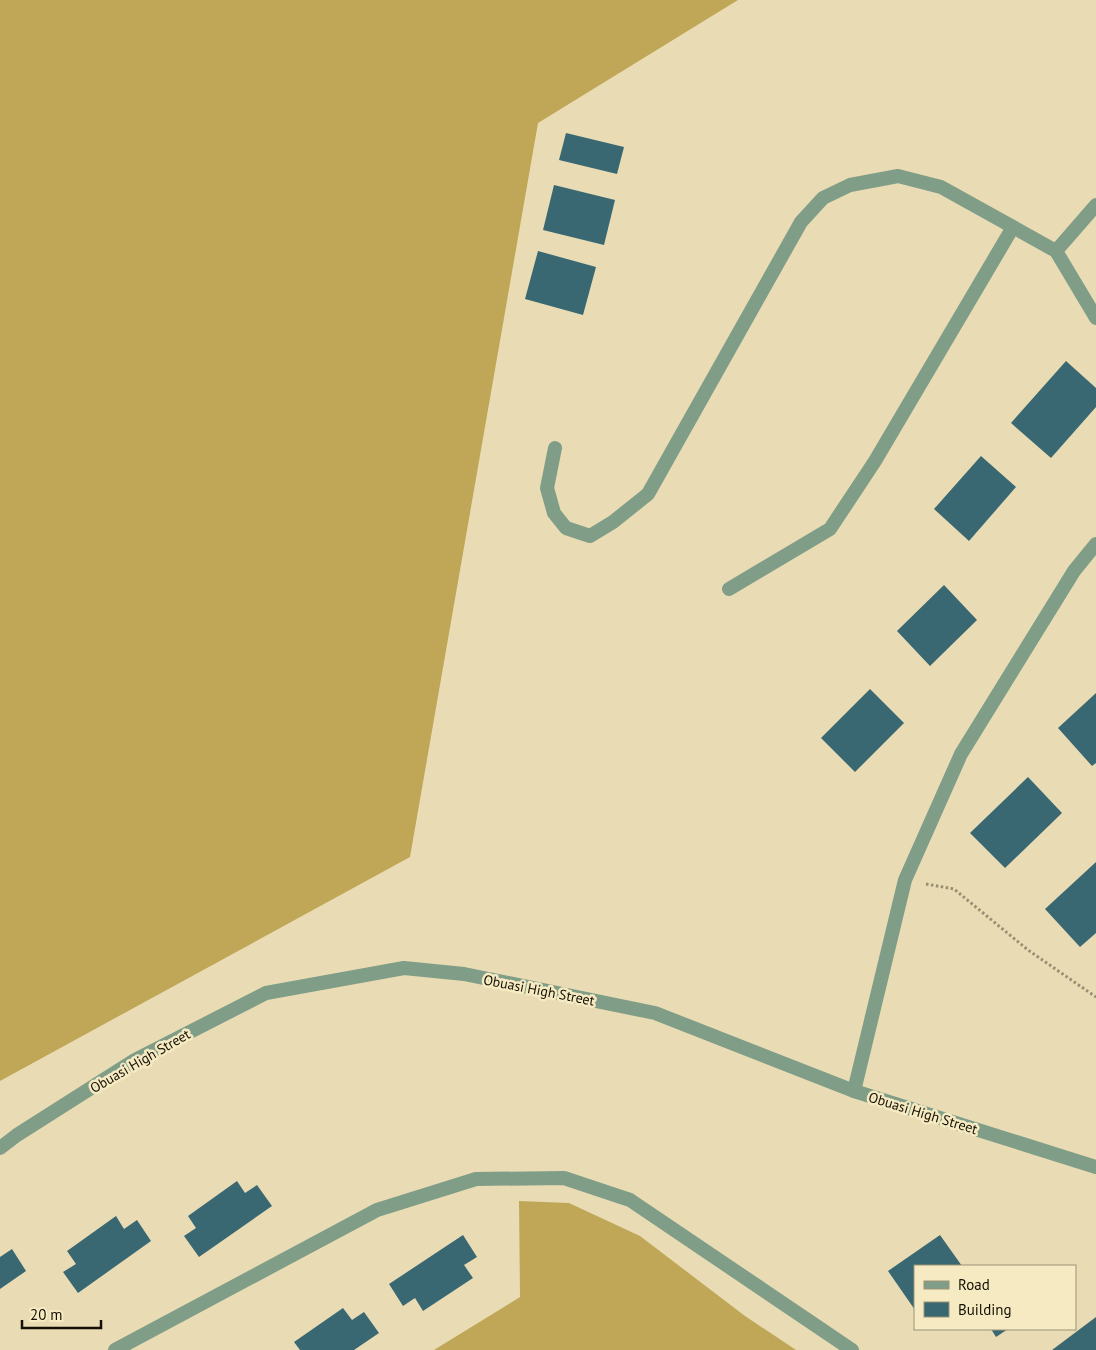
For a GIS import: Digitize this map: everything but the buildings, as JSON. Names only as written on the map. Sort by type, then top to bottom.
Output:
[{"type":"street","points":[[555,448],[547,488],[554,513],[566,528],[590,536],[613,522],[648,494],[802,222],[823,198],[850,185],[898,176],[941,187],[1056,251],[1096,318]]},
{"type":"street","points":[[1056,251],[1096,205]]},
{"type":"street","points":[[729,589],[830,529],[875,461],[1013,227]]},
{"type":"street","points":[[854,1091],[905,880],[961,754],[1074,571],[1096,544]]},
{"type":"street","name":"Obuasi High Street","points":[[0,1148],[17,1135],[135,1060],[266,993],[404,968],[464,974],[655,1013],[854,1091],[1096,1167]]},
{"type":"street","points":[[115,1350],[377,1210],[476,1180],[564,1178],[630,1200],[852,1350]]},
{"type":"path","points":[[905,880],[954,889],[1028,950],[1096,997]]},
{"type":"shaded area","points":[[0,0],[738,0],[538,123],[410,857],[0,1081]]},
{"type":"shaded area","points":[[519,1201],[569,1203],[640,1236],[745,1316],[796,1350],[434,1350],[520,1297]]}]
